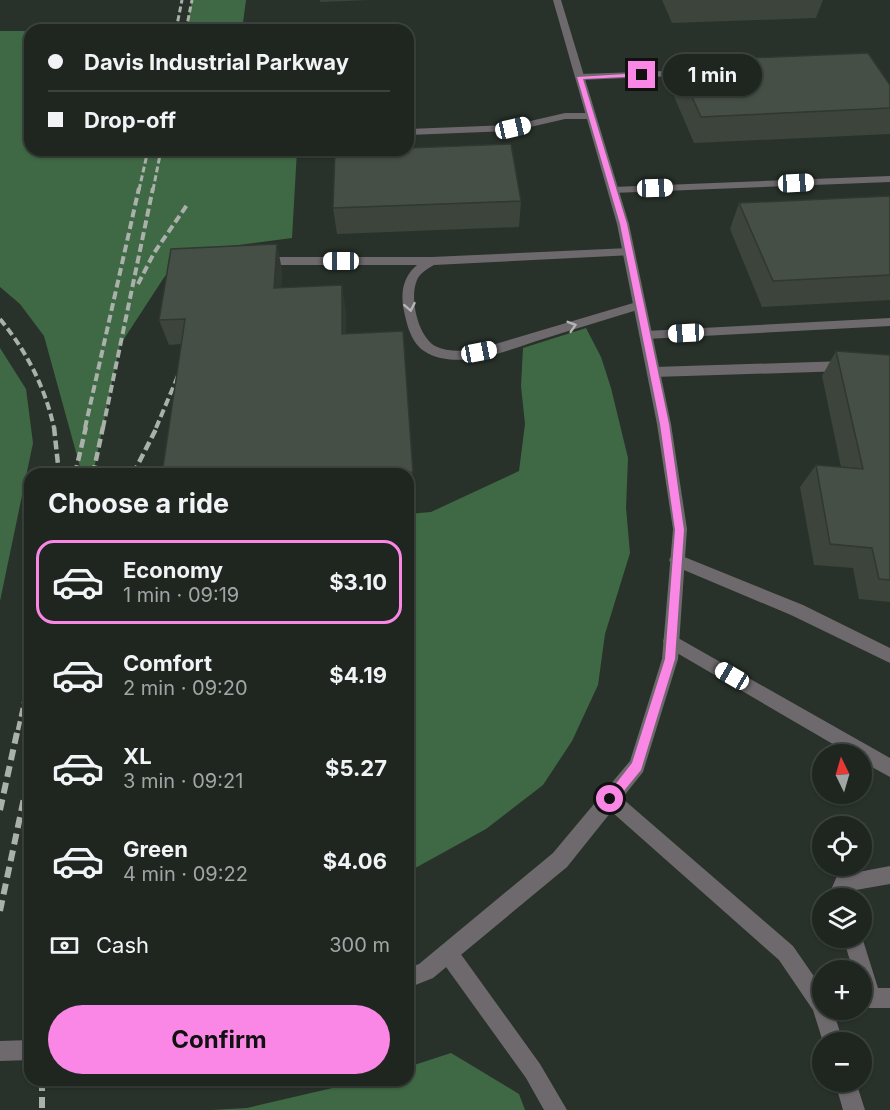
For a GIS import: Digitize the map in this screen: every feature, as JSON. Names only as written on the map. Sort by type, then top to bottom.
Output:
[{"type":"street","points":[[414,976],[426,971],[560,860],[637,766],[670,659],[680,530],[664,424],[629,252],[557,0]]},
{"type":"street","points":[[580,77],[705,73]]},
{"type":"street","points":[[414,132],[513,128],[565,116],[591,116]]},
{"type":"street","points":[[613,190],[890,179]]},
{"type":"street","points":[[272,261],[432,261],[629,252]]},
{"type":"street","points":[[432,261],[421,266],[413,274],[407,289],[409,308],[417,335],[426,346],[434,351],[466,355],[492,350],[640,304]]},
{"type":"street","points":[[646,335],[890,322]]},
{"type":"street","points":[[654,372],[855,366]]},
{"type":"street","points":[[677,560],[797,610],[890,656]]},
{"type":"street","points":[[671,641],[890,768]]},
{"type":"street","points":[[610,799],[786,953],[812,992]]},
{"type":"street","points":[[841,888],[844,883],[890,875]]},
{"type":"street","points":[[856,948],[874,999]]},
{"type":"street","points":[[448,953],[533,1071],[556,1110]]},
{"type":"street","points":[[849,1092],[854,1110]]},
{"type":"green space","points":[[192,0],[246,0],[243,24],[187,24]]},
{"type":"green space","points":[[0,31],[24,31],[24,156],[297,156],[292,238],[184,252],[163,279],[120,345],[94,468],[80,468],[44,336],[20,304],[0,287]]},
{"type":"green space","points":[[586,328],[601,357],[628,458],[626,508],[630,553],[605,634],[598,685],[572,741],[543,785],[486,829],[414,869],[414,513],[431,512],[519,471],[525,424],[521,386],[523,348]]},
{"type":"green space","points":[[0,348],[26,389],[33,443],[28,468],[24,468],[24,486],[0,601]]},
{"type":"green space","points":[[451,1053],[519,1094],[525,1110],[212,1110],[247,1108],[341,1086],[414,1086],[414,1065]]},
{"type":"building","points":[[868,53],[890,85],[890,108],[701,117],[676,61]]},
{"type":"building","points":[[511,144],[521,201],[333,208],[335,156],[414,156],[414,148]]},
{"type":"building","points":[[890,196],[890,275],[773,281],[739,203]]},
{"type":"building","points":[[277,244],[274,288],[342,285],[342,334],[403,331],[413,468],[163,468],[185,319],[159,320],[171,249]]},
{"type":"building","points":[[836,351],[890,355],[890,580],[879,579],[872,548],[830,544],[816,465],[863,469]]},
{"type":"railway","points":[[177,24],[182,0]]},
{"type":"railway","points":[[187,24],[192,0]]},
{"type":"railway","points":[[139,190],[147,156]]},
{"type":"railway","points":[[153,190],[160,156]]},
{"type":"railway","points":[[85,428],[139,188]]},
{"type":"railway","points":[[103,428],[153,188]]},
{"type":"railway","points":[[138,284],[154,253],[187,205]]},
{"type":"railway","points":[[0,319],[19,344],[34,370],[46,398],[54,428]]},
{"type":"railway","points":[[156,428],[180,371]]},
{"type":"railway","points":[[54,427],[58,468]]},
{"type":"railway","points":[[76,468],[86,427]]},
{"type":"railway","points":[[94,468],[103,427]]},
{"type":"railway","points":[[136,468],[157,427]]},
{"type":"railway","points":[[18,730],[24,702]]},
{"type":"railway","points":[[0,810],[18,728]]},
{"type":"railway","points":[[0,911],[24,798]]},
{"type":"railway","points":[[42,1086],[42,1110]]},
{"type":"route","points":[[610,799],[637,766],[670,659],[680,530],[664,424],[623,224],[580,77],[642,75]]}]
